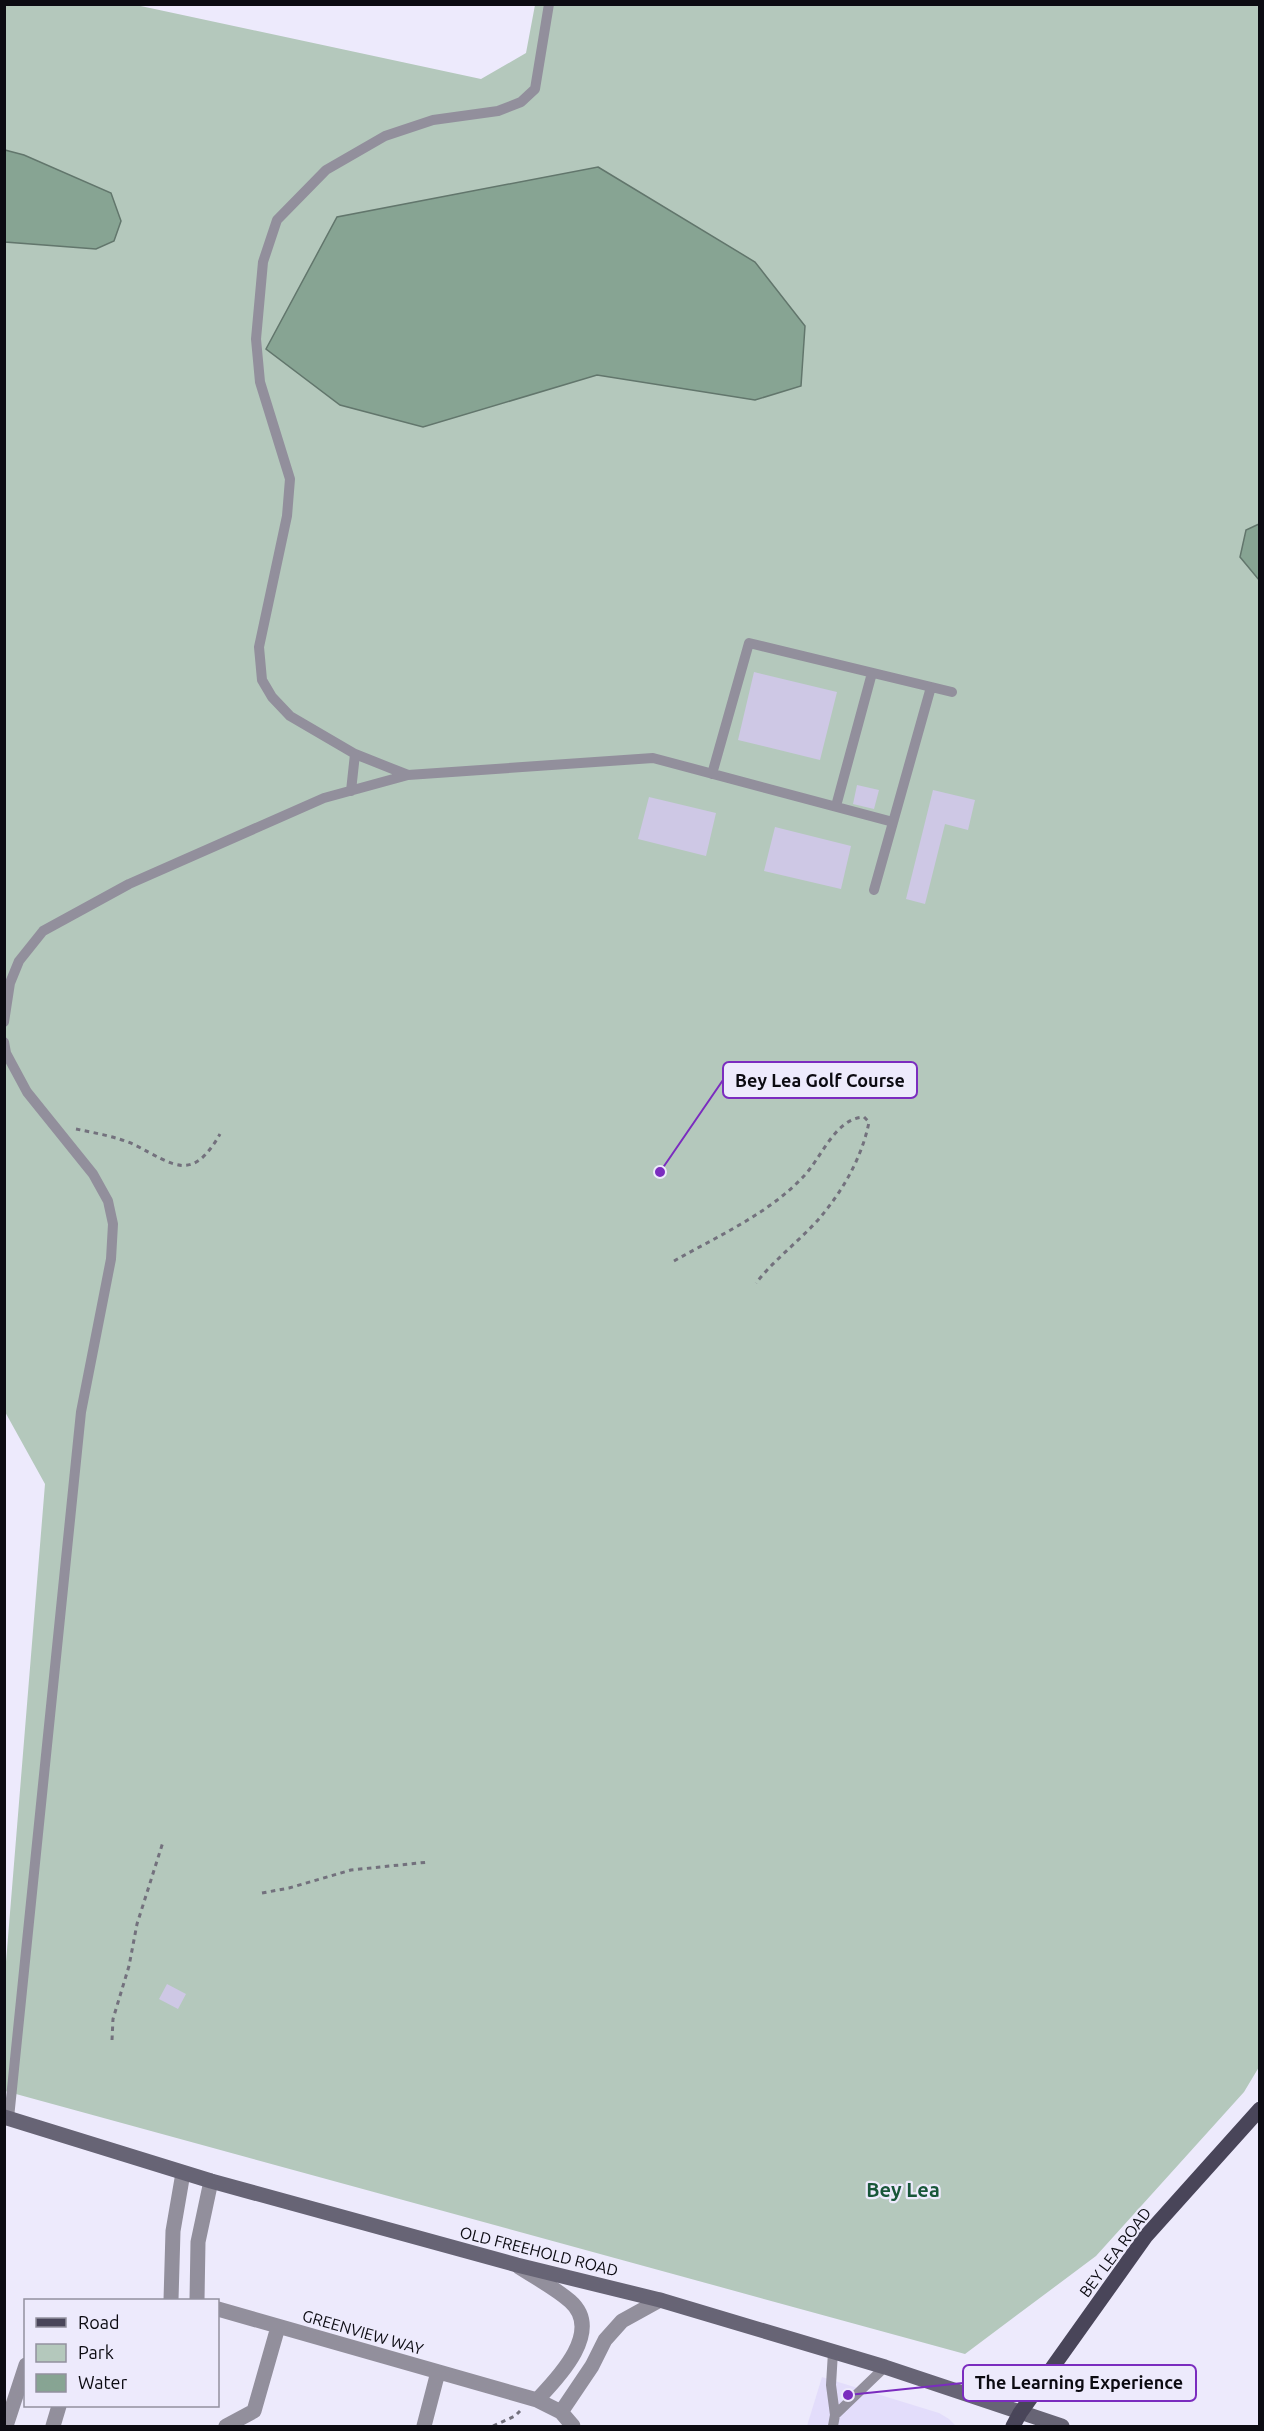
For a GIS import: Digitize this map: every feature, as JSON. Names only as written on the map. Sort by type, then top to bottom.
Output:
[{"type":"main road","name":"BEY LEA ROAD","points":[[1013,2427],[1020,2413],[1146,2236],[1260,2109]]},
{"type":"main road","name":"OLD FREEHOLD ROAD","points":[[7,2117],[211,2181],[516,2265],[660,2300],[885,2367],[1062,2427]]},
{"type":"street","points":[[171,2299],[173,2231],[183,2173]]},
{"type":"street","points":[[197,2299],[198,2242],[211,2181]]},
{"type":"street","points":[[516,2265],[571,2302],[582,2318],[580,2340],[570,2361],[558,2378],[537,2400]]},
{"type":"street","points":[[561,2412],[592,2366],[605,2340],[622,2321],[660,2300]]},
{"type":"street","name":"GREENVIEW WAY","points":[[219,2309],[537,2400],[561,2412],[573,2427]]},
{"type":"street","name":"GREENVIEW WAY","points":[[226,2427],[254,2411],[278,2327]]},
{"type":"street","points":[[6,2427],[24,2371]]},
{"type":"street","name":"GREENVIEW WAY","points":[[424,2427],[438,2372]]},
{"type":"street","points":[[53,2427],[59,2407]]},
{"type":"lane","points":[[408,775],[355,754],[290,716],[272,698],[261,680],[259,647],[287,516],[290,479],[260,382],[256,339],[263,262],[277,220],[326,170],[385,136],[433,120],[498,111],[521,102],[535,89],[549,4]]},
{"type":"lane","points":[[712,774],[749,643],[952,692]]},
{"type":"lane","points":[[836,806],[872,673]]},
{"type":"lane","points":[[874,890],[931,687]]},
{"type":"lane","points":[[351,791],[355,754]]},
{"type":"lane","points":[[4,1022],[9,983],[19,961],[44,931],[129,884],[324,798],[408,775],[653,758],[892,822]]},
{"type":"lane","points":[[4,1042],[6,1053],[27,1092],[93,1174],[108,1201],[113,1224],[111,1259],[81,1412],[7,2117]]},
{"type":"lane","points":[[833,2352],[831,2385],[835,2415],[833,2427]]},
{"type":"lane","points":[[835,2415],[885,2367]]},
{"type":"path","points":[[674,1261],[743,1222],[787,1193],[806,1175],[829,1142],[846,1123],[855,1117],[864,1117],[869,1122],[865,1143],[852,1169],[817,1220],[767,1269],[756,1283]]},
{"type":"path","points":[[53,1125],[93,1132],[133,1144],[177,1166],[193,1164],[204,1156],[220,1134]]},
{"type":"path","points":[[112,2040],[112,2019],[129,1966],[137,1924],[163,1842]]},
{"type":"path","points":[[262,1893],[289,1888],[351,1869],[429,1862]]},
{"type":"path","points":[[493,2427],[521,2411]]},
{"type":"shaded area","points":[[822,2377],[939,2413],[956,2426],[807,2426]]},
{"type":"green space","points":[[4,5],[136,5],[481,79],[526,53],[535,5],[1259,5],[1259,2067],[1244,2092],[1096,2256],[965,2354],[5,2091],[5,1974],[45,1484],[4,1410]]},
{"type":"water","points":[[5,150],[24,155],[111,193],[121,221],[114,241],[96,249],[5,242]]},
{"type":"water","points":[[598,167],[755,262],[805,326],[801,386],[755,400],[597,375],[423,427],[340,405],[266,349],[337,217]]},
{"type":"water","points":[[1259,524],[1259,580],[1240,557],[1246,530]]},
{"type":"building","points":[[754,672],[837,692],[820,760],[738,740]]},
{"type":"building","points":[[857,785],[879,790],[874,809],[853,804]]},
{"type":"building","points":[[933,790],[975,800],[968,830],[945,824],[925,904],[906,899]]},
{"type":"building","points":[[649,797],[716,813],[706,856],[638,839]]},
{"type":"building","points":[[775,827],[851,846],[841,889],[764,871]]},
{"type":"building","points":[[167,1984],[186,1994],[178,2009],[159,1999]]},
{"type":"place","name":"Bey Lea Golf Course","points":[[660,1172]]},
{"type":"place","name":"The Learning Experience","points":[[848,2395]]},
{"type":"district","name":"Bey Lea","points":[[903,2190]]}]
